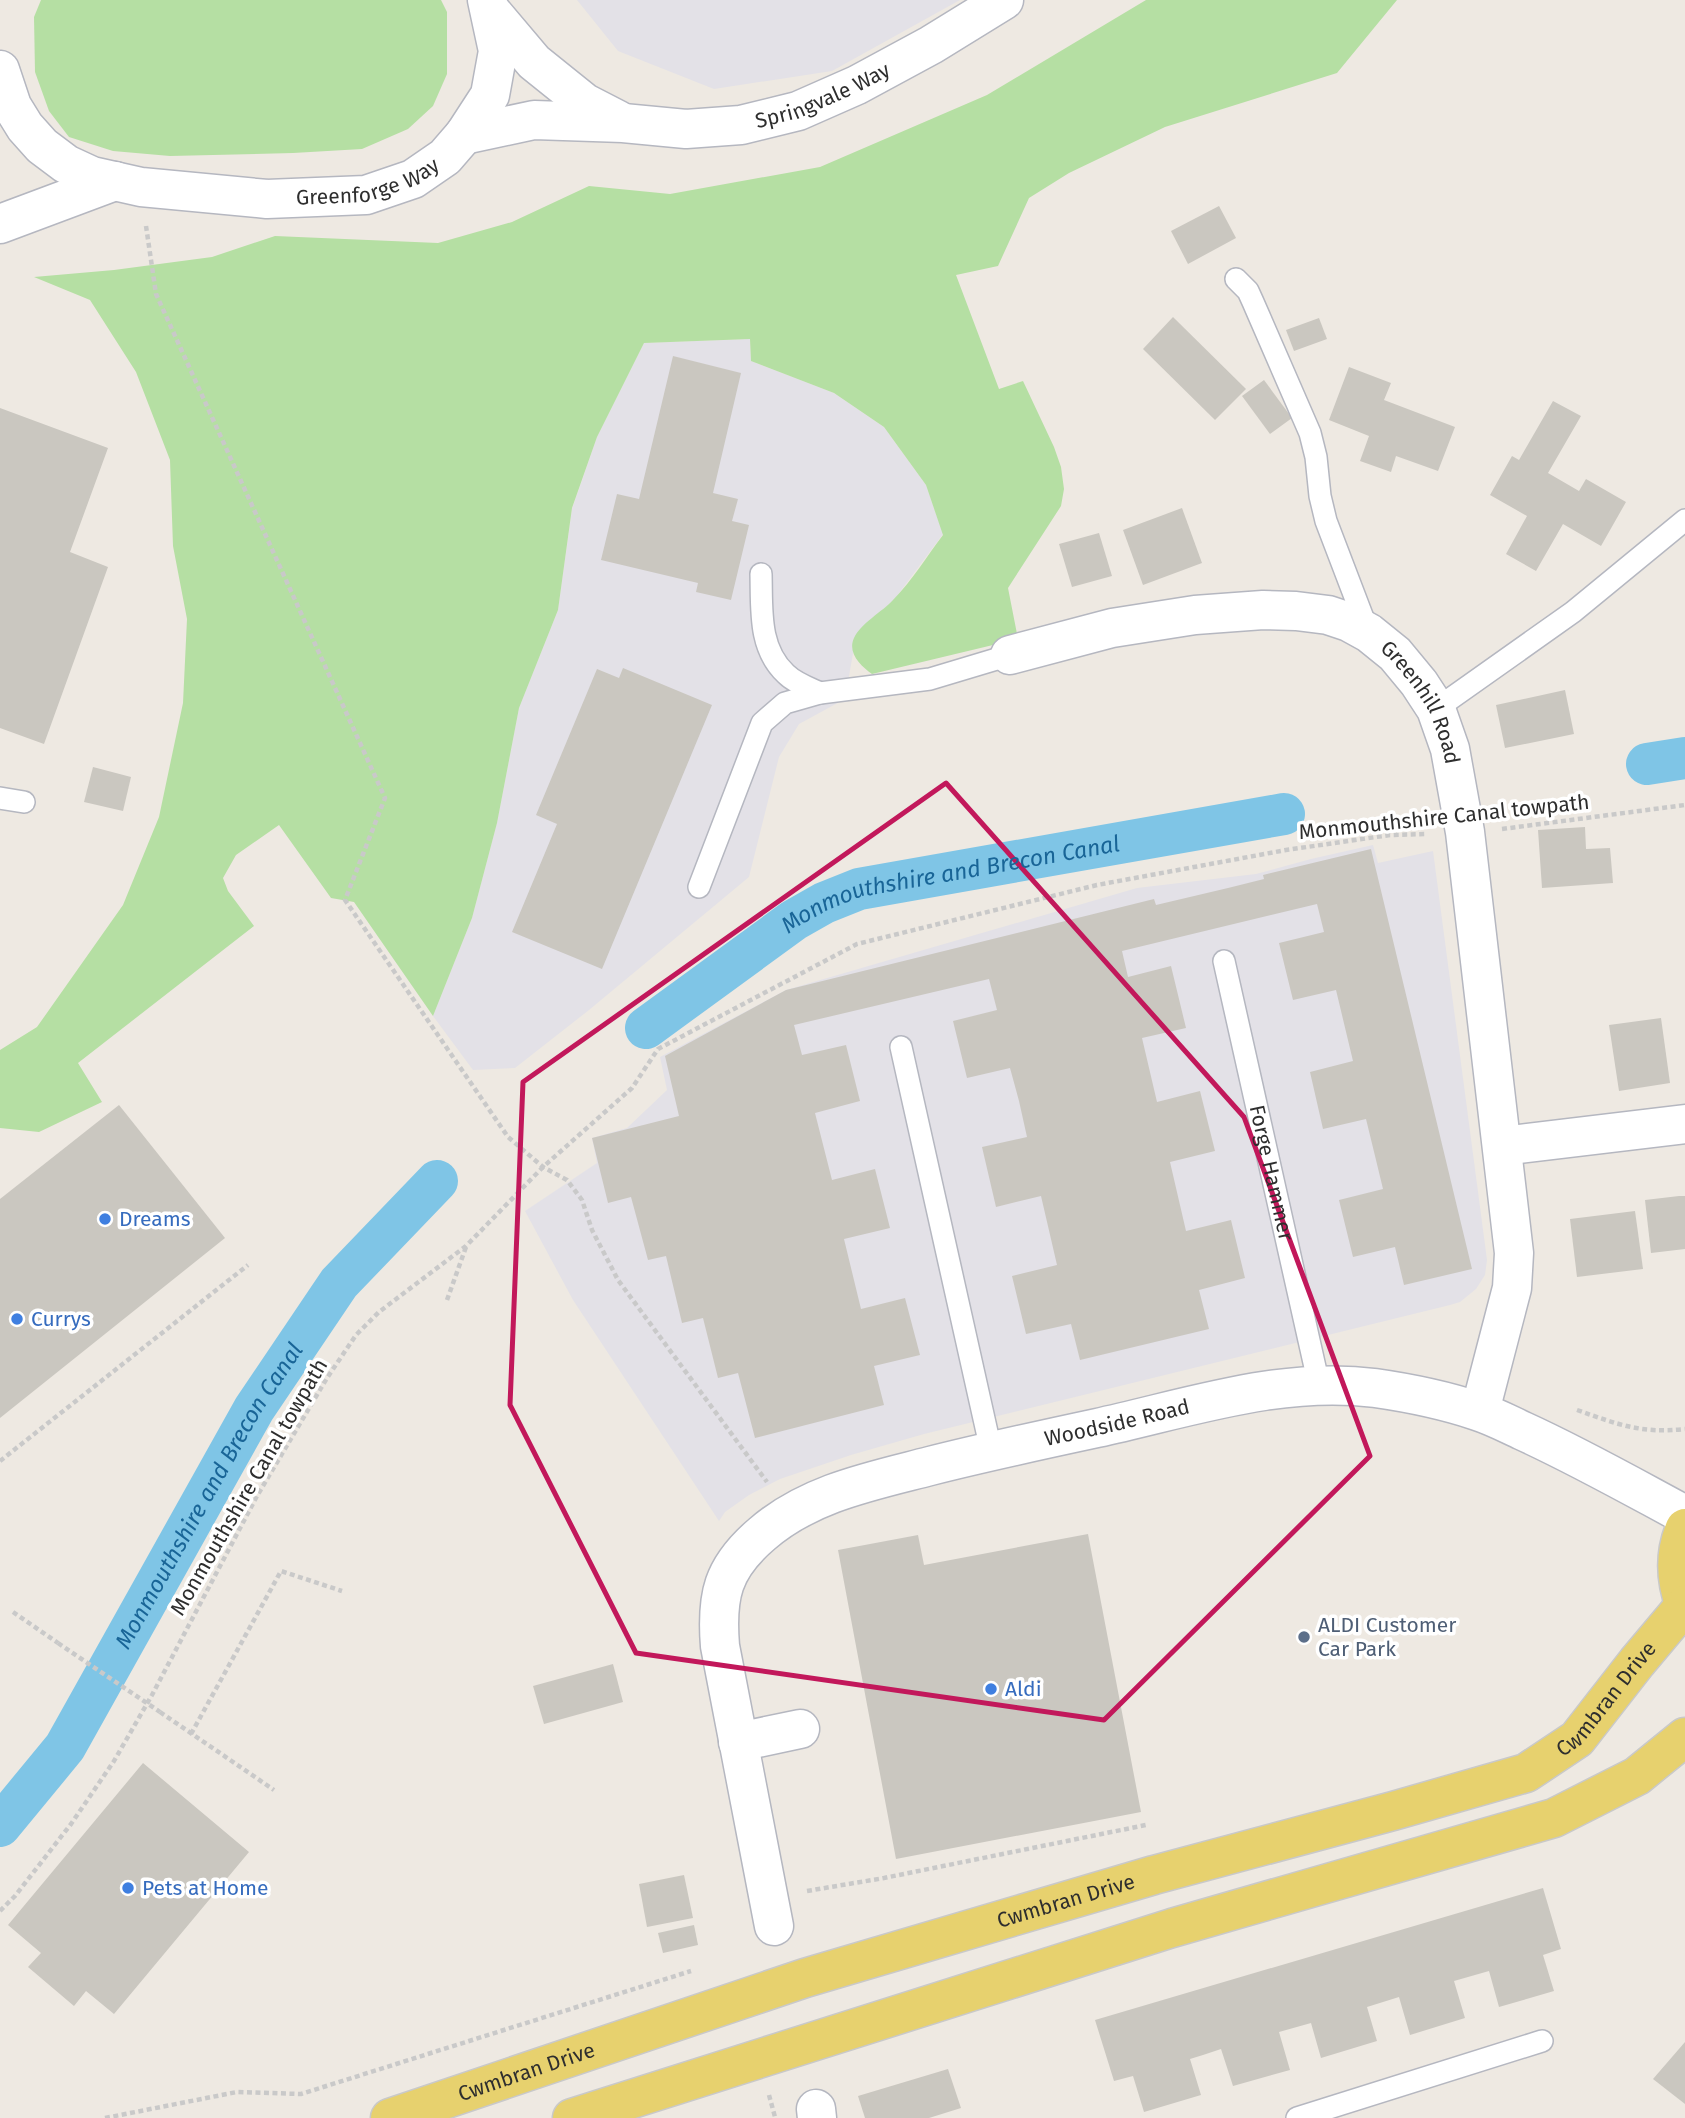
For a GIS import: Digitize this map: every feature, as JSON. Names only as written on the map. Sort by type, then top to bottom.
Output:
[{"type":"main road","name":"Cwmbran Drive","points":[[390,2118],[805,1978],[1154,1875],[1526,1773],[1577,1739],[1685,1606],[1678,1586],[1676,1566],[1685,1528]]},
{"type":"main road","points":[[572,2118],[1172,1928],[1554,1818],[1637,1776],[1685,1737]]},
{"type":"street","name":"Springvale Way","points":[[464,135],[534,120],[623,122],[687,129],[741,125],[798,111],[857,85],[931,45],[1004,0]]},
{"type":"street","name":"Springvale Way","points":[[489,5],[534,62],[585,103],[623,122]]},
{"type":"street","name":"Greenforge Way","points":[[4,101],[42,146],[66,164],[92,176],[128,184],[267,199],[366,195],[413,179],[444,157],[464,135],[490,95],[498,51],[489,5]]},
{"type":"street","name":"Greenforge Way","points":[[0,224],[128,184]]},
{"type":"street","name":"Greenhill Road","points":[[1010,656],[1112,628],[1195,615],[1263,610],[1296,611],[1328,615],[1349,622],[1368,633],[1395,654],[1419,682],[1436,709],[1450,749],[1465,832],[1514,1253],[1512,1288],[1480,1411]]},
{"type":"street","points":[[1503,1146],[1685,1124]]},
{"type":"street","name":"Woodside Road","points":[[771,1912],[720,1646],[718,1619],[721,1594],[728,1573],[743,1552],[764,1532],[790,1514],[854,1485],[991,1450],[1267,1389],[1319,1385],[1371,1388],[1427,1396],[1480,1411],[1560,1448],[1685,1515]]},
{"type":"street","points":[[738,1742],[800,1729]]},
{"type":"lane","points":[[1236,279],[1248,291],[1310,433],[1326,521],[1368,633]]},
{"type":"lane","points":[[1436,709],[1573,612],[1685,520]]},
{"type":"lane","points":[[761,574],[762,620],[769,651],[787,676],[820,693]]},
{"type":"lane","points":[[699,887],[762,723],[785,703],[820,693],[930,679],[1010,656]]},
{"type":"lane","points":[[0,797],[24,802]]},
{"type":"lane","name":"Forge Hammer","points":[[1224,961],[1319,1385]]},
{"type":"lane","points":[[901,1047],[991,1450]]},
{"type":"lane","points":[[1297,2118],[1542,2041]]},
{"type":"path","points":[[128,184],[156,294],[385,798],[345,900],[508,1137],[543,1167],[566,1180],[582,1200],[592,1230],[618,1280],[790,1514]]},
{"type":"path","name":"Monmouthshire Canal towpath","points":[[0,1911],[15,1896],[71,1824],[114,1761],[257,1496],[327,1378],[356,1335],[379,1312],[466,1246],[543,1167],[632,1088],[658,1049],[857,944],[1097,885],[1390,835],[1465,832],[1685,805]]},
{"type":"path","points":[[447,1300],[466,1246]]},
{"type":"path","points":[[0,1461],[248,1265]]},
{"type":"path","points":[[191,1734],[281,1571],[342,1591]]},
{"type":"path","points":[[13,1612],[274,1790]]},
{"type":"path","points":[[771,1912],[884,1878],[1146,1825]]},
{"type":"path","points":[[105,2118],[237,2092],[301,2094],[694,1970]]},
{"type":"highlighted area","points":[[946,783],[1244,1117],[1370,1456],[1104,1720],[636,1653],[510,1405],[523,1082]]},
{"type":"shaded area","points":[[577,0],[960,0],[832,71],[714,89],[618,51]]},
{"type":"shaded area","points":[[750,339],[751,361],[834,393],[884,427],[926,485],[943,534],[894,600],[861,629],[853,640],[845,699],[799,724],[779,757],[749,877],[515,1068],[473,1070],[433,1016],[472,918],[497,823],[519,708],[558,610],[572,509],[597,437],[644,343]]},
{"type":"shaded area","points":[[1373,845],[1378,863],[1433,851],[1487,1260],[1485,1275],[1476,1289],[1460,1302],[1450,1305],[924,1434],[851,1455],[780,1479],[749,1495],[725,1512],[719,1521],[573,1300],[525,1211],[597,1163],[592,1138],[627,1128],[667,1090],[660,1057],[786,990],[1137,888],[1256,874]]},
{"type":"green space","points":[[41,0],[441,0],[447,12],[447,74],[433,106],[408,129],[362,149],[170,156],[113,151],[69,137],[49,111],[35,72],[34,17]]},
{"type":"green space","points":[[1146,0],[1397,0],[1337,73],[1165,127],[1069,173],[1029,198],[998,266],[956,275],[999,389],[1023,381],[1061,467],[1064,489],[1061,506],[1008,588],[1018,639],[872,674],[868,671],[854,654],[854,638],[862,627],[900,593],[943,535],[926,485],[884,427],[834,393],[751,361],[750,339],[644,343],[597,437],[572,508],[558,610],[519,708],[497,823],[472,918],[433,1016],[354,902],[331,898],[279,825],[236,855],[223,878],[228,891],[254,926],[78,1063],[102,1102],[39,1132],[0,1128],[0,1050],[37,1027],[123,905],[159,817],[183,703],[187,619],[173,546],[170,460],[136,372],[90,300],[34,277],[212,257],[275,236],[438,243],[512,222],[589,186],[670,194],[820,167],[987,95]]},
{"type":"building","points":[[1219,206],[1236,238],[1188,264],[1171,231]]},
{"type":"building","points":[[1173,317],[1246,389],[1215,420],[1143,349]]},
{"type":"building","points":[[1319,318],[1327,339],[1294,351],[1286,330]]},
{"type":"building","points":[[673,356],[741,373],[713,493],[738,499],[732,521],[749,525],[731,600],[696,592],[698,583],[601,560],[617,494],[639,499]]},
{"type":"building","points":[[1349,367],[1391,383],[1384,400],[1455,427],[1438,471],[1396,456],[1391,472],[1360,461],[1369,436],[1329,420]]},
{"type":"building","points":[[1264,380],[1292,418],[1270,434],[1242,396]]},
{"type":"building","points":[[1553,401],[1581,416],[1548,473],[1579,491],[1586,479],[1626,502],[1601,546],[1563,524],[1536,571],[1506,554],[1527,516],[1490,495],[1512,456],[1519,460]]},
{"type":"building","points":[[0,408],[108,448],[70,552],[108,567],[44,744],[0,728]]},
{"type":"building","points":[[1182,508],[1202,563],[1143,585],[1123,530]]},
{"type":"building","points":[[1099,533],[1112,576],[1072,587],[1059,544]]},
{"type":"building","points":[[623,668],[712,705],[602,969],[512,932],[557,824],[536,815],[597,669],[619,678]]},
{"type":"building","points":[[1565,690],[1574,734],[1505,748],[1496,705]]},
{"type":"building","points":[[93,767],[131,777],[123,811],[84,802]]},
{"type":"building","points":[[1585,827],[1586,849],[1610,848],[1613,883],[1542,888],[1538,830]]},
{"type":"building","points":[[1371,849],[1472,1269],[1404,1285],[1395,1247],[1353,1257],[1339,1200],[1383,1189],[1366,1119],[1323,1129],[1310,1072],[1353,1061],[1336,990],[1293,1000],[1279,943],[1324,932],[1317,904],[1122,951],[1128,977],[1171,966],[1186,1028],[1142,1038],[1157,1102],[1200,1091],[1215,1151],[1170,1162],[1186,1231],[1231,1220],[1245,1278],[1199,1290],[1209,1329],[1080,1360],[1071,1324],[1026,1334],[1012,1276],[1057,1265],[1041,1196],[996,1207],[982,1147],[1027,1137],[1019,1101],[1010,1068],[967,1078],[953,1021],[997,1010],[989,979],[794,1025],[802,1055],[846,1045],[860,1101],[815,1113],[832,1180],[875,1169],[890,1228],[844,1239],[861,1309],[905,1298],[920,1355],[874,1366],[884,1405],[755,1438],[738,1373],[718,1378],[703,1318],[682,1323],[666,1256],[648,1260],[631,1197],[608,1203],[592,1138],[679,1116],[665,1056],[786,990],[1154,899],[1156,905],[1228,888],[1264,879],[1263,875]]},
{"type":"building","points":[[1661,1018],[1670,1083],[1619,1091],[1609,1025]]},
{"type":"building","name":"Dreams","points":[[119,1105],[225,1238],[0,1418],[0,1199]]},
{"type":"building","points":[[1685,1196],[1685,1249],[1651,1253],[1645,1200]]},
{"type":"building","points":[[1635,1211],[1643,1269],[1577,1277],[1570,1219]]},
{"type":"building","name":"Aldi","points":[[1088,1534],[1141,1812],[896,1859],[838,1550],[918,1535],[924,1565]]},
{"type":"building","points":[[613,1664],[623,1702],[544,1724],[533,1686]]},
{"type":"building","name":"Pets at Home","points":[[143,1763],[249,1852],[114,2014],[86,1991],[74,2006],[28,1967],[41,1953],[8,1925]]},
{"type":"building","points":[[684,1875],[693,1918],[647,1927],[639,1884]]},
{"type":"building","points":[[1543,1888],[1561,1949],[1543,1955],[1554,1991],[1499,2007],[1489,1971],[1454,1981],[1465,2018],[1410,2035],[1399,1997],[1367,2007],[1377,2041],[1321,2058],[1311,2023],[1279,2032],[1290,2070],[1233,2086],[1221,2049],[1190,2059],[1201,2095],[1144,2112],[1133,2076],[1114,2081],[1095,2020]]},
{"type":"building","points":[[694,1925],[698,1945],[663,1953],[658,1933]]},
{"type":"building","points":[[1685,2042],[1685,2104],[1653,2079]]},
{"type":"building","points":[[948,2069],[961,2108],[929,2118],[865,2118],[858,2096]]},
{"type":"waterway","name":"Monmouthshire and Brecon Canal","points":[[1647,764],[1685,758]]},
{"type":"waterway","name":"Monmouthshire and Brecon Canal","points":[[646,1028],[794,920],[824,903],[859,889],[1284,814]]},
{"type":"waterway","name":"Monmouthshire and Brecon Canal","points":[[0,1826],[65,1747],[254,1409],[339,1283],[437,1181]]},
{"type":"place","name":"Dreams","points":[[105,1219]]},
{"type":"place","name":"Currys","points":[[17,1319]]},
{"type":"place","name":"ALDI Customer Car Park","points":[[1304,1637]]},
{"type":"place","name":"Aldi","points":[[991,1689]]},
{"type":"place","name":"Pets at Home","points":[[128,1888]]}]
